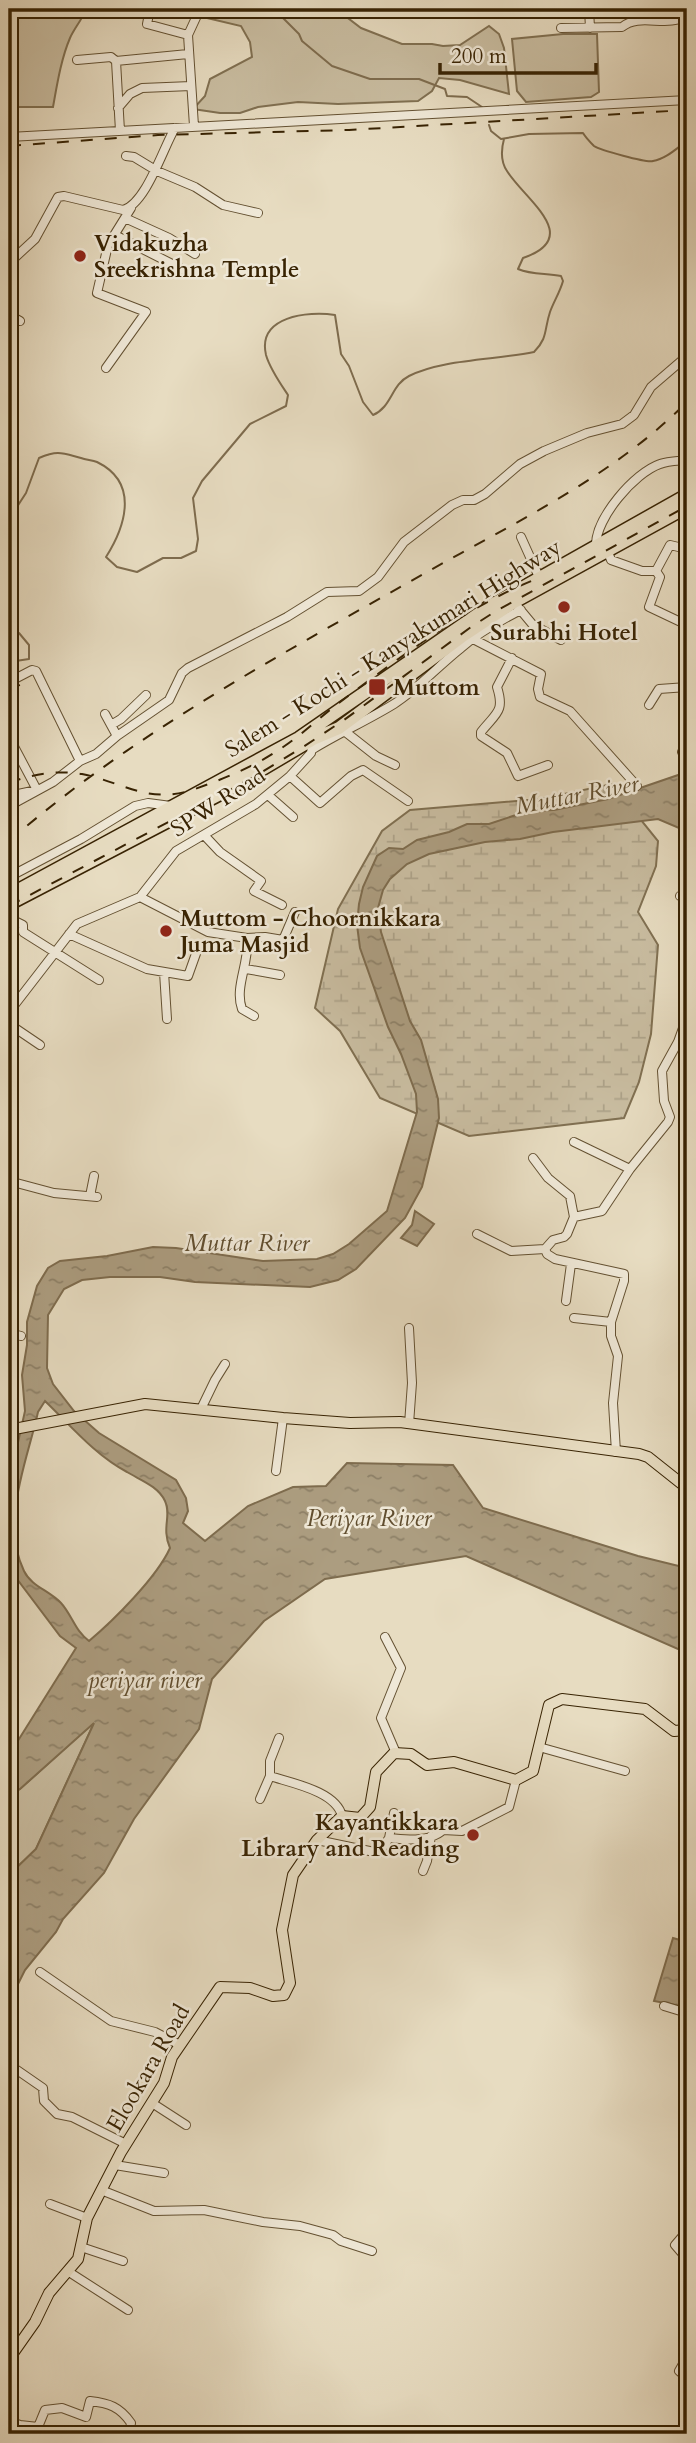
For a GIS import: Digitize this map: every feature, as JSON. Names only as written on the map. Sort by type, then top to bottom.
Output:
[{"type":"highway","name":"Salem - Kochi - Kanyakumari Highway","points":[[9,895],[313,744],[339,728],[464,635],[517,606],[687,495]]},
{"type":"highway","name":"Salem - Kochi - Kanyakumari Highway","points":[[9,904],[299,738],[456,628],[540,577],[596,545],[613,544],[687,507]]},
{"type":"main road","points":[[9,1430],[145,1404],[283,1418],[410,1424],[648,1457],[687,1488]]},
{"type":"main road","points":[[396,1753],[411,1755],[427,1766],[454,1762],[516,1780],[533,1771],[549,1705],[562,1699],[645,1709],[674,1731],[687,1730]]},
{"type":"main road","name":"Elookara Road","points":[[9,2358],[35,2322],[49,2293],[78,2259],[87,2218],[101,2190],[164,2083],[172,2057],[220,1987],[250,1988],[273,1996],[284,1995],[290,1983],[282,1930],[293,1875],[317,1840],[342,1816],[360,1818],[370,1807],[376,1772],[396,1753]]},
{"type":"main road","points":[[9,2364],[12,2376],[9,2391]]},
{"type":"street","points":[[150,9],[147,24],[188,35]]},
{"type":"street","points":[[194,126],[188,35],[200,9]]},
{"type":"street","points":[[360,9],[375,13],[379,9]]},
{"type":"street","points":[[396,9],[411,14],[446,13],[446,9]]},
{"type":"street","points":[[589,9],[590,28]]},
{"type":"street","points":[[561,28],[622,27],[627,22],[678,22],[687,15],[682,9]]},
{"type":"street","points":[[77,60],[111,57],[116,61],[188,54]]},
{"type":"street","points":[[116,61],[120,131]]},
{"type":"street","points":[[118,108],[130,94],[142,88],[191,86]]},
{"type":"street","points":[[9,137],[687,100]]},
{"type":"street","points":[[106,368],[146,312],[97,293],[108,244],[140,198],[174,128]]},
{"type":"street","points":[[126,156],[134,157],[195,187],[223,205],[258,213]]},
{"type":"street","points":[[9,263],[34,239],[58,197],[123,210],[131,208]]},
{"type":"street","points":[[125,218],[169,238],[195,254]]},
{"type":"street","points":[[115,235],[182,269]]},
{"type":"street","points":[[9,315],[20,321]]},
{"type":"street","points":[[9,807],[53,782],[80,761],[96,754],[169,700],[182,673],[188,668],[287,617],[327,592],[359,591],[378,576],[404,542],[452,505],[463,500],[474,500],[485,494],[520,464],[544,451],[587,433],[622,424],[634,415],[651,387],[687,356]]},
{"type":"street","points":[[596,545],[597,535],[614,503],[635,482],[660,464],[687,460]]},
{"type":"street","points":[[521,537],[540,577]]},
{"type":"street","points":[[613,544],[611,559],[642,571],[656,571]]},
{"type":"street","points":[[656,571],[670,545],[687,549]]},
{"type":"street","points":[[656,571],[660,577],[649,607],[687,625]]},
{"type":"street","points":[[313,744],[394,704],[517,606],[533,625],[561,640]]},
{"type":"street","points":[[473,639],[541,674],[538,689],[540,697],[570,711],[638,786]]},
{"type":"street","points":[[512,658],[498,687],[501,706],[481,732],[481,736],[507,753],[518,776],[548,765]]},
{"type":"street","points":[[9,682],[32,670],[36,671],[80,761]]},
{"type":"street","points":[[649,705],[659,689],[687,687]]},
{"type":"street","points":[[111,725],[146,695]]},
{"type":"street","points":[[105,715],[117,736]]},
{"type":"street","points":[[343,730],[376,756],[395,765]]},
{"type":"street","points":[[9,737],[37,790]]},
{"type":"street","name":"SPW Road","points":[[9,1012],[77,924],[140,897],[176,851],[268,795],[300,766],[313,744]]},
{"type":"street","points":[[290,776],[320,803],[351,776],[363,770],[408,801]]},
{"type":"street","points":[[9,796],[37,790]]},
{"type":"street","points":[[268,795],[293,817]]},
{"type":"street","points":[[9,877],[81,839],[135,806],[148,803],[177,810]]},
{"type":"street","points":[[204,835],[220,852],[261,881],[254,891],[282,905]]},
{"type":"street","points":[[140,897],[208,932],[283,940],[302,949]]},
{"type":"street","points":[[283,940],[295,912]]},
{"type":"street","points":[[9,918],[23,925],[23,932],[99,980]]},
{"type":"street","points":[[69,934],[147,969],[188,976],[198,948]]},
{"type":"street","points":[[247,938],[249,951],[239,1000],[242,1009],[254,1016]]},
{"type":"street","points":[[246,969],[281,975]]},
{"type":"street","points":[[164,972],[167,1019]]},
{"type":"street","points":[[574,1217],[602,1211],[629,1169],[668,1122],[670,1117],[664,1101],[662,1071],[678,1042],[687,1017]]},
{"type":"street","points":[[9,1024],[40,1045]]},
{"type":"street","points":[[575,1142],[629,1169]]},
{"type":"street","points":[[477,1234],[511,1251],[545,1249],[553,1240],[564,1237],[574,1217],[570,1196],[548,1178],[533,1158]]},
{"type":"street","points":[[9,1181],[54,1193],[93,1197],[94,1176]]},
{"type":"street","points":[[545,1249],[547,1254],[555,1259],[624,1274],[611,1322],[611,1336],[618,1356],[613,1403],[616,1452]]},
{"type":"street","points":[[566,1301],[571,1264]]},
{"type":"street","points":[[574,1318],[611,1322]]},
{"type":"street","points":[[409,1328],[412,1383],[410,1424]]},
{"type":"street","points":[[9,1333],[21,1336]]},
{"type":"street","points":[[201,1409],[225,1364]]},
{"type":"street","points":[[276,1471],[283,1418]]},
{"type":"street","points":[[385,1637],[401,1668],[381,1718],[396,1753]]},
{"type":"street","points":[[9,1686],[12,1697]]},
{"type":"street","points":[[260,1799],[270,1776],[270,1761],[279,1738]]},
{"type":"street","points":[[538,1747],[625,1772]]},
{"type":"street","points":[[270,1776],[317,1791],[336,1804],[342,1816]]},
{"type":"street","points":[[389,1838],[438,1835],[443,1830],[462,1831],[509,1807],[516,1780]]},
{"type":"street","points":[[317,1840],[379,1853],[389,1838],[394,1813]]},
{"type":"street","points":[[423,1871],[431,1836]]},
{"type":"street","points":[[40,1972],[111,2021],[155,2032],[180,2045]]},
{"type":"street","points":[[664,2006],[687,2013]]},
{"type":"street","points":[[17,2070],[43,2088],[44,2101],[57,2114],[72,2117],[126,2144]]},
{"type":"street","points":[[152,2103],[186,2125]]},
{"type":"street","points":[[115,2165],[164,2173]]},
{"type":"street","points":[[101,2190],[154,2211],[204,2210],[263,2222],[300,2226],[333,2235],[341,2241],[372,2251]]},
{"type":"street","points":[[50,2204],[87,2218]]},
{"type":"street","points":[[687,2231],[675,2245],[687,2261],[684,2268],[687,2272]]},
{"type":"street","points":[[81,2247],[123,2261]]},
{"type":"street","points":[[69,2272],[128,2310]]},
{"type":"street","points":[[687,2357],[679,2371],[687,2378]]},
{"type":"street","points":[[9,2421],[38,2427],[44,2410],[62,2408],[86,2417],[90,2401],[108,2403],[123,2412],[131,2423],[130,2434]]},
{"type":"green space","points":[[9,9],[86,9],[67,46],[53,107],[9,107]]},
{"type":"green space","points":[[219,9],[336,9],[361,28],[402,44],[460,45],[489,26],[499,34],[504,48],[509,94],[460,80],[439,78],[432,91],[418,101],[338,104],[298,102],[258,107],[240,113],[193,109],[205,96],[210,79],[252,57],[250,42],[241,26],[207,18]]},
{"type":"green space","points":[[597,34],[599,92],[591,97],[526,102],[517,91],[512,39]]},
{"type":"green space","points":[[612,784],[658,841],[656,866],[638,912],[658,945],[651,1034],[639,1082],[624,1118],[469,1136],[380,1098],[340,1031],[315,1008],[338,909],[382,831],[410,810],[540,799]]},
{"type":"green space","points":[[95,1721],[36,1849],[9,1875],[9,1795],[20,1789]]},
{"type":"water","points":[[687,772],[687,828],[679,828],[658,819],[485,842],[429,854],[407,864],[390,879],[383,890],[378,908],[381,932],[410,1021],[421,1040],[438,1099],[439,1118],[422,1187],[405,1218],[356,1269],[338,1280],[310,1287],[195,1282],[160,1277],[82,1280],[64,1289],[48,1315],[47,1368],[53,1384],[74,1411],[99,1433],[176,1480],[186,1498],[188,1511],[183,1523],[205,1541],[248,1506],[293,1487],[326,1486],[347,1463],[453,1465],[483,1508],[638,1556],[687,1568],[687,1653],[466,1556],[325,1579],[264,1621],[212,1679],[199,1729],[134,1819],[104,1873],[63,1919],[56,1932],[25,1970],[9,2002],[9,1875],[36,1849],[94,1723],[20,1789],[9,1795],[9,1755],[76,1648],[60,1636],[14,1575],[9,1564],[9,1483],[25,1411],[22,1375],[27,1345],[27,1322],[37,1286],[48,1268],[60,1261],[153,1247],[263,1261],[317,1259],[333,1254],[349,1244],[387,1211],[417,1112],[416,1094],[388,1027],[360,948],[357,925],[359,904],[363,887],[377,856],[389,848],[403,849],[417,840],[449,832],[467,824],[489,824],[528,811],[554,810],[608,799]],"holes":[[[45,1401],[105,1458],[158,1491],[167,1506],[166,1534],[170,1548],[164,1559],[134,1597],[89,1641],[80,1633],[61,1603],[27,1576],[17,1552],[15,1512],[18,1492],[38,1412]]]},
{"type":"water","points":[[415,1211],[434,1224],[417,1246],[401,1238],[412,1225]]},
{"type":"water","points":[[673,1938],[687,1942],[687,2005],[681,2006],[654,2001]]},
{"type":"waterway","points":[[279,9],[281,16],[299,34],[302,41],[332,66],[370,79],[419,79],[445,89],[447,96],[467,97],[482,107]]},
{"type":"waterway","points":[[489,125],[491,131],[501,139],[529,134],[583,133],[598,148],[649,161],[662,158],[687,141]]},
{"type":"waterway","points":[[9,526],[13,513],[26,493],[39,458],[56,453],[64,454],[97,462],[111,471],[119,481],[124,493],[123,519],[106,557],[117,567],[137,572],[163,558],[181,558],[196,551],[198,539],[193,498],[202,481],[250,424],[286,406],[288,395],[270,365],[265,342],[269,332],[287,319],[312,314],[335,315],[341,354],[349,366],[363,402],[373,415],[384,407],[403,380],[422,370],[534,352],[544,338],[550,312],[563,281],[561,276],[518,269],[523,258],[541,249],[549,240],[549,229],[545,218],[505,167],[502,156],[504,139]]},
{"type":"waterway","points":[[9,627],[19,633],[29,645],[29,659],[9,662]]},
{"type":"railway","points":[[9,146],[158,135],[349,130],[687,110]]},
{"type":"railway","points":[[9,841],[57,802],[158,730],[264,664],[563,496],[628,453],[687,402]]},
{"type":"railway","points":[[9,906],[252,778],[344,720],[496,611],[687,506]]},
{"type":"railway","points":[[9,783],[27,777],[63,772],[82,774],[137,791],[164,795],[195,789],[216,781],[285,746],[383,670],[456,620],[534,580]]},
{"type":"railway","points":[[9,690],[30,680]]},
{"type":"place","name":"Vidakuzha Sreekrishna Temple","points":[[80,256]]},
{"type":"place","name":"Surabhi Hotel","points":[[564,607]]},
{"type":"place","name":"Muttom","points":[[377,687]]},
{"type":"place","name":"Muttom - Choornikkara Juma Masjid","points":[[166,931]]},
{"type":"place","name":"Kayantikkara Library and Reading","points":[[473,1835]]},
{"type":"water label","name":"Muttar River","points":[[577,795]]},
{"type":"water label","name":"Muttar River","points":[[247,1243]]},
{"type":"water label","name":"Periyar River","points":[[369,1518]]},
{"type":"water label","name":"periyar river","points":[[145,1680]]}]
